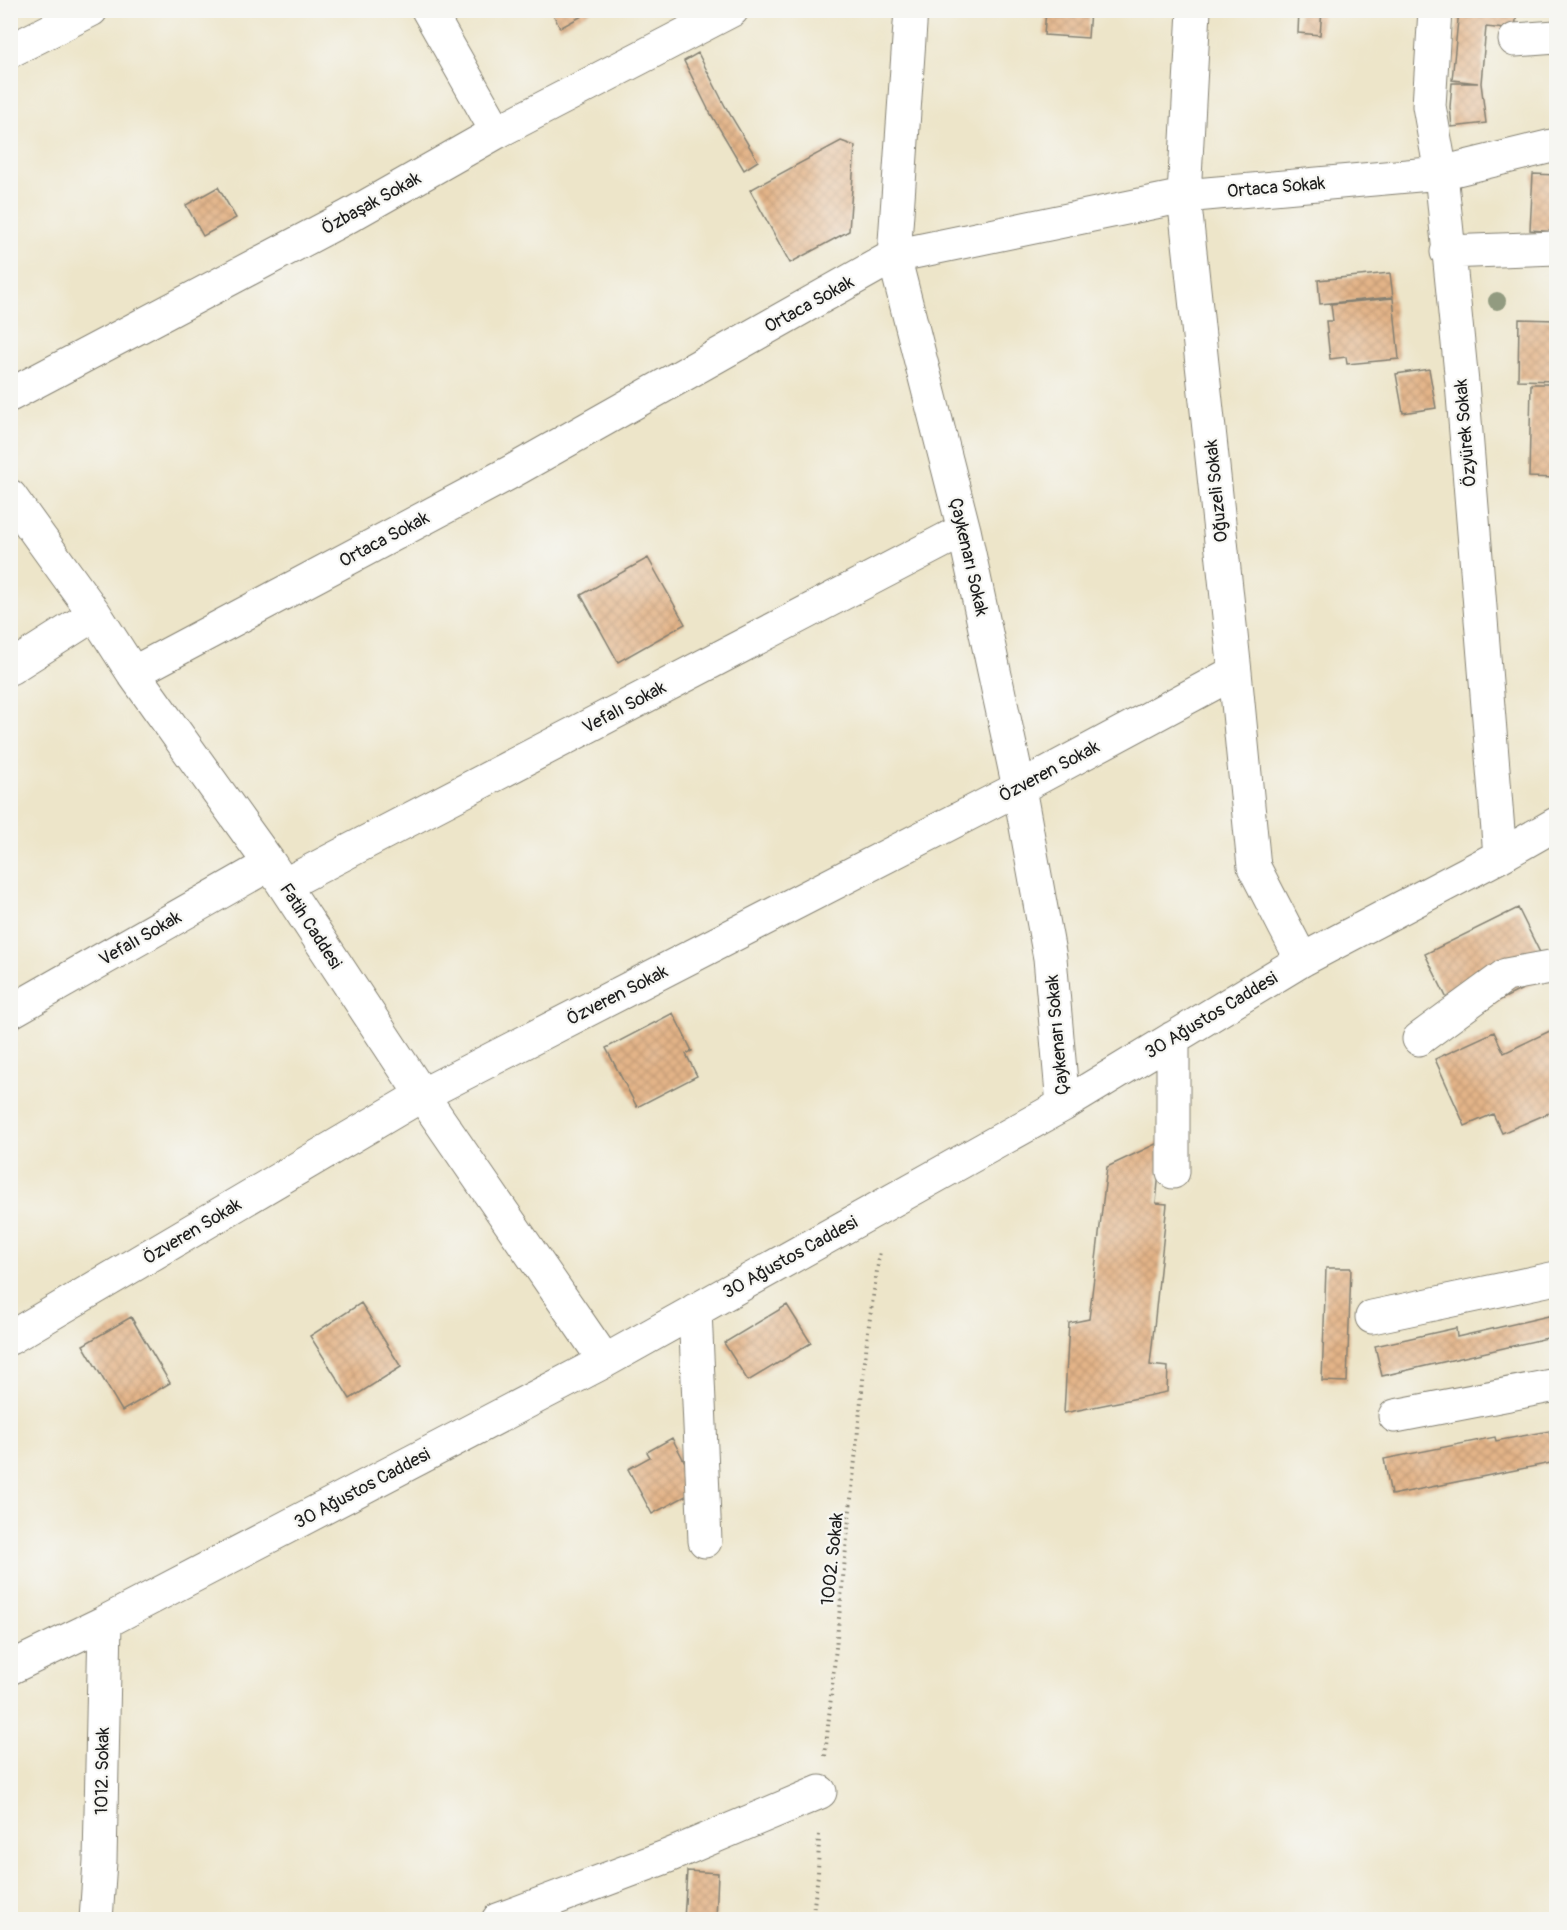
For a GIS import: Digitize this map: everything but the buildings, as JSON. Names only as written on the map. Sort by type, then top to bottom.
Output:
[{"type":"street","points":[[10,51],[91,10]]},
{"type":"street","points":[[428,10],[497,132]]},
{"type":"street","name":"Özbaşak Sokak","points":[[10,395],[350,216],[497,132],[732,10]]},
{"type":"street","name":"Çaykenarı Sokak","points":[[911,10],[894,256],[964,530],[1019,788],[1050,958],[1063,1105]]},
{"type":"street","name":"Oğuzeli Sokak","points":[[1194,10],[1184,196],[1254,867],[1302,960]]},
{"type":"street","name":"Özyürek Sokak","points":[[1435,10],[1429,106],[1441,172],[1447,252],[1463,395],[1500,856]]},
{"type":"street","points":[[1515,40],[1557,37]]},
{"type":"street","name":"Ortaca Sokak","points":[[133,673],[511,472],[894,256],[1184,196],[1441,172],[1557,145]]},
{"type":"street","points":[[1447,252],[1557,248]]},
{"type":"street","name":"Fatih Caddesi","points":[[10,496],[277,874],[422,1095],[604,1361]]},
{"type":"street","name":"Vefalı Sokak","points":[[10,1012],[277,874],[964,530]]},
{"type":"street","points":[[10,668],[95,614]]},
{"type":"street","name":"Özveren Sokak","points":[[10,1338],[422,1095],[1019,788],[1235,672]]},
{"type":"street","name":"30 Ağustos Caddesi","points":[[10,1668],[105,1622],[604,1361],[1063,1105],[1302,960],[1557,824]]},
{"type":"street","points":[[1419,1039],[1506,975],[1557,966]]},
{"type":"street","points":[[1173,1038],[1173,1172]]},
{"type":"street","points":[[1372,1317],[1557,1278]]},
{"type":"street","points":[[696,1310],[705,1541]]},
{"type":"street","points":[[1395,1416],[1557,1385]]},
{"type":"street","name":"1012. Sokak","points":[[96,1920],[100,1861],[105,1622]]},
{"type":"street","points":[[498,1920],[668,1856],[820,1792]]},
{"type":"path","name":"1002. Sokak","points":[[812,1920],[818,1875],[820,1792],[827,1744],[868,1331],[888,1203]]}]
